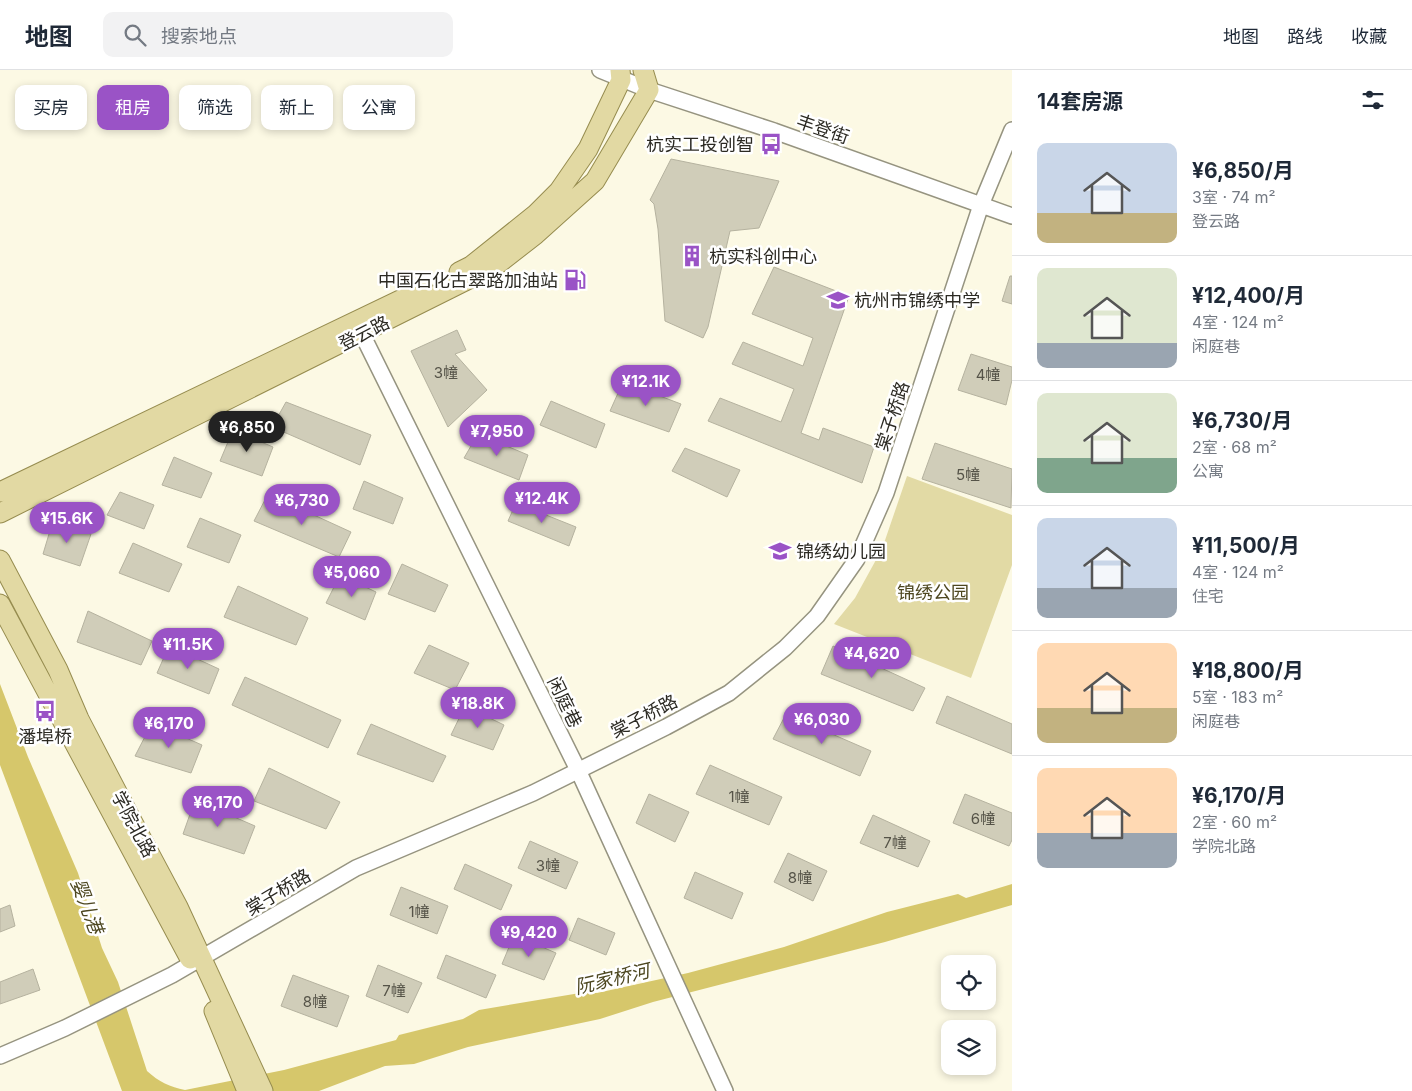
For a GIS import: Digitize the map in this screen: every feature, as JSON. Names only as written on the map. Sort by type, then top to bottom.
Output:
[{"type":"main road","points":[[643,70],[649,90]]},
{"type":"main road","name":"登云路","points":[[0,492],[471,266],[536,214],[559,191],[588,149],[621,75]]},
{"type":"main road","name":"登云路","points":[[0,512],[362,334],[494,266],[535,235],[595,181],[649,90]]},
{"type":"main road","name":"学院北路","points":[[0,560],[58,670],[79,718],[197,959],[241,1057],[263,1091]]},
{"type":"main road","name":"学院北路","points":[[0,604],[197,959]]},
{"type":"main road","name":"学院北路","points":[[241,1057],[247,1091]]},
{"type":"street","name":"丰登街","points":[[600,70],[621,75],[649,90],[774,131],[1012,216]]},
{"type":"street","name":"棠子桥路","points":[[0,1056],[130,997],[197,959],[223,947],[356,868],[533,794],[666,727],[729,692],[785,648],[817,616],[857,559],[886,493],[982,205],[1012,130]]},
{"type":"street","name":"闲庭巷","points":[[362,334],[578,770],[725,1091]]},
{"type":"green space","name":"锦绣公园","points":[[907,476],[1012,515],[1012,565],[971,678],[834,624],[855,598],[882,549]]},
{"type":"water","name":"婴儿港","points":[[0,684],[28,757],[78,873],[102,948],[118,982],[147,1071],[165,1084],[185,1090],[284,1070],[396,1040],[399,1035],[463,1019],[479,1010],[580,993],[597,993],[688,973],[784,947],[887,912],[958,894],[966,898],[1012,884],[1012,905],[885,942],[653,1002],[600,1019],[468,1047],[414,1064],[385,1066],[319,1091],[122,1091],[0,765]]},
{"type":"building","name":"杭实科创中心","points":[[671,159],[779,181],[759,228],[730,231],[708,327],[703,338],[665,321],[658,229],[654,204],[650,200]]},
{"type":"building","points":[[774,267],[849,296],[801,433],[819,440],[823,428],[874,447],[862,483],[708,421],[720,398],[781,422],[794,389],[732,364],[743,342],[803,366],[813,338],[752,314]]},
{"type":"building","points":[[1010,276],[1012,276],[1012,304],[1002,301]]},
{"type":"building","points":[[457,330],[466,350],[455,354],[487,390],[448,427],[411,351]]},
{"type":"building","points":[[971,354],[1012,367],[1012,380],[1006,405],[958,390]]},
{"type":"building","points":[[623,382],[681,404],[669,432],[610,411]]},
{"type":"building","points":[[551,401],[605,424],[596,448],[540,425]]},
{"type":"building","points":[[286,402],[371,435],[360,465],[272,427]]},
{"type":"building","points":[[233,430],[273,447],[262,476],[220,461]]},
{"type":"building","points":[[478,434],[528,455],[519,480],[464,458]]},
{"type":"building","points":[[935,443],[1012,469],[1011,508],[922,479]]},
{"type":"building","points":[[685,448],[740,470],[727,497],[672,471]]},
{"type":"building","points":[[174,457],[212,473],[201,498],[162,485]]},
{"type":"building","points":[[364,481],[403,498],[393,524],[353,509]]},
{"type":"building","points":[[120,492],[154,505],[144,529],[107,515]]},
{"type":"building","points":[[268,494],[351,532],[339,557],[254,521]]},
{"type":"building","points":[[516,503],[576,527],[569,546],[508,521]]},
{"type":"building","points":[[200,518],[241,535],[229,563],[187,547]]},
{"type":"building","points":[[52,524],[91,534],[80,566],[43,554]]},
{"type":"building","points":[[133,543],[182,564],[169,592],[119,573]]},
{"type":"building","points":[[402,564],[448,585],[435,612],[388,594]]},
{"type":"building","points":[[340,575],[376,592],[365,620],[326,603]]},
{"type":"building","points":[[238,586],[308,618],[296,645],[224,617]]},
{"type":"building","points":[[88,611],[152,641],[141,665],[77,642]]},
{"type":"building","points":[[429,645],[469,663],[455,690],[414,673]]},
{"type":"building","points":[[169,646],[219,669],[209,694],[157,673]]},
{"type":"building","points":[[833,646],[925,688],[913,711],[821,674]]},
{"type":"building","points":[[245,677],[341,720],[328,748],[232,705]]},
{"type":"building","points":[[947,696],[1012,724],[1012,754],[936,723]]},
{"type":"building","points":[[465,706],[504,725],[493,750],[451,735]]},
{"type":"building","points":[[786,714],[871,751],[860,776],[773,739]]},
{"type":"building","points":[[152,723],[202,745],[191,773],[135,756]]},
{"type":"building","points":[[371,724],[446,756],[433,782],[357,754]]},
{"type":"building","points":[[710,765],[782,797],[769,825],[696,794]]},
{"type":"building","points":[[269,768],[340,802],[326,829],[254,801]]},
{"type":"building","points":[[649,794],[689,812],[675,842],[636,823]]},
{"type":"building","points":[[965,794],[1012,813],[1012,840],[1009,846],[953,823]]},
{"type":"building","points":[[195,800],[255,826],[244,854],[183,834]]},
{"type":"building","points":[[873,815],[930,841],[918,867],[860,843]]},
{"type":"building","points":[[530,841],[578,862],[566,889],[518,868]]},
{"type":"building","points":[[788,853],[827,871],[813,901],[774,882]]},
{"type":"building","points":[[465,864],[512,885],[501,910],[454,889]]},
{"type":"building","points":[[695,872],[743,893],[732,919],[684,898]]},
{"type":"building","points":[[401,887],[448,906],[437,934],[390,915]]},
{"type":"building","points":[[10,905],[15,926],[0,932],[0,909]]},
{"type":"building","points":[[578,918],[615,933],[606,955],[569,940]]},
{"type":"building","points":[[514,935],[556,953],[544,980],[502,964]]},
{"type":"building","points":[[446,955],[496,975],[486,998],[437,978]]},
{"type":"building","points":[[378,965],[422,983],[408,1013],[366,996]]},
{"type":"building","points":[[33,969],[40,990],[0,1004],[0,982]]},
{"type":"building","points":[[293,975],[349,996],[337,1027],[281,1006]]},
{"type":"place","name":"杭实工投创智","points":[[771,144]]},
{"type":"place","name":"杭实科创中心","points":[[692,256]]},
{"type":"place","name":"中国石化古翠路加油站","points":[[575,280]]},
{"type":"place","name":"杭州市锦绣中学","points":[[838,300]]},
{"type":"place","name":"锦绣幼儿园","points":[[780,551]]},
{"type":"place","name":"潘埠桥","points":[[45,711]]},
{"type":"water label","name":"阮家桥河","points":[[612,979]]}]
